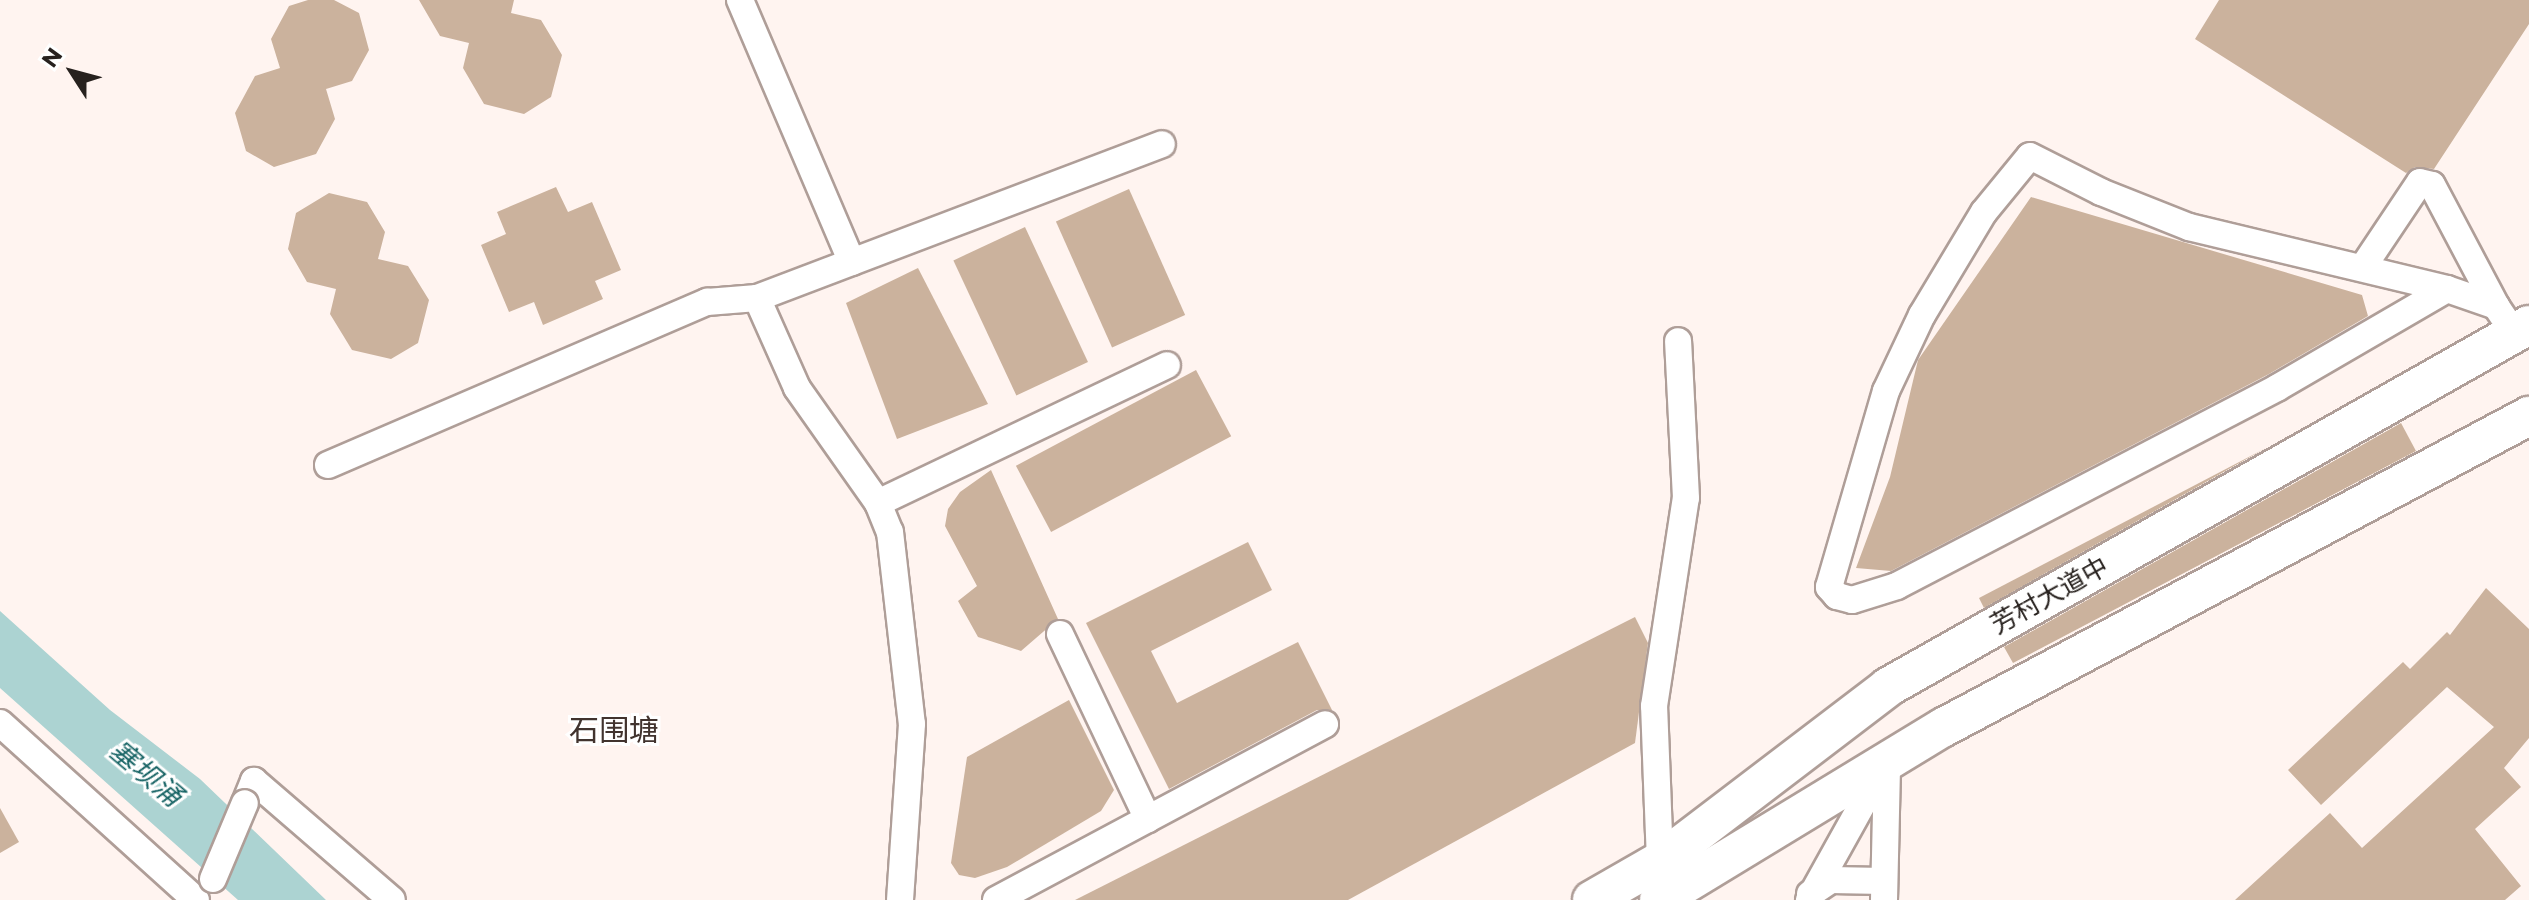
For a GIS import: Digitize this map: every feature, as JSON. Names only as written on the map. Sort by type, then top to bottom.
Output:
[{"type":"highway","name":"芳村大道中","points":[[1592,900],[1660,861],[1888,687],[2513,321]]},
{"type":"highway","points":[[1659,900],[1887,760],[2529,416]]},
{"type":"street","points":[[740,0],[852,262]]},
{"type":"street","points":[[328,465],[707,302],[757,298],[1162,144]]},
{"type":"street","points":[[2447,289],[2277,388],[1897,586],[1852,600],[1837,596],[1829,587],[1886,391],[1922,315],[1984,212],[2030,156],[2101,192],[2189,227],[2308,259],[2363,267],[2447,289],[2513,321]]},
{"type":"street","points":[[2363,267],[2420,182],[2432,185],[2513,321]]},
{"type":"street","points":[[757,298],[797,388],[878,503],[890,532],[912,724],[900,900]]},
{"type":"street","points":[[1660,861],[1654,706],[1686,498],[1678,341]]},
{"type":"street","points":[[878,503],[1167,365]]},
{"type":"street","points":[[1060,634],[1148,819]]},
{"type":"street","points":[[0,723],[196,900]]},
{"type":"street","points":[[996,900],[1325,724]]},
{"type":"street","points":[[1810,897],[1831,880],[1884,890],[1887,760]]},
{"type":"street","points":[[1810,897],[1887,760]]},
{"type":"street","points":[[208,889],[250,792],[392,900]]},
{"type":"water","name":"塞坝涌","points":[[0,611],[110,710],[200,779],[326,900],[238,900],[0,688]]},
{"type":"building","points":[[308,0],[334,0],[359,13],[369,50],[352,81],[326,89],[335,119],[316,154],[274,167],[246,151],[235,113],[255,76],[280,68],[271,39],[289,6]]},
{"type":"building","points":[[419,0],[514,0],[511,13],[541,20],[562,55],[551,97],[524,114],[484,104],[463,68],[469,43],[440,36]]},
{"type":"building","points":[[2219,0],[2529,0],[2529,24],[2434,169],[2415,167],[2406,173],[2195,39]]},
{"type":"building","points":[[556,187],[568,212],[592,202],[621,270],[595,281],[603,299],[543,325],[534,302],[509,312],[481,245],[506,234],[497,212]]},
{"type":"building","points":[[1129,189],[1185,315],[1112,348],[1056,222]]},
{"type":"building","points":[[329,193],[367,202],[385,232],[378,259],[408,266],[429,300],[418,343],[391,359],[352,350],[330,314],[336,289],[307,282],[288,249],[296,213]]},
{"type":"building","points":[[2031,197],[2362,295],[2368,316],[2269,374],[1891,571],[1856,568],[1890,477],[1918,360]]},
{"type":"building","points":[[1025,227],[1088,362],[1016,395],[953,260]]},
{"type":"building","points":[[918,268],[988,404],[897,439],[846,303]]},
{"type":"building","points":[[1196,370],[1231,436],[1051,532],[1016,466]]},
{"type":"building","points":[[2401,423],[2416,451],[2013,663],[2004,647]]},
{"type":"building","points":[[2266,448],[1984,608],[1979,598]]},
{"type":"building","points":[[991,470],[1058,619],[1021,651],[978,637],[958,601],[977,586],[945,526],[948,509],[960,492]]},
{"type":"building","points":[[1248,542],[1272,590],[1151,651],[1177,703],[1298,642],[1332,710],[1317,710],[1169,789],[1086,623]]},
{"type":"building","points":[[2486,588],[2529,629],[2529,738],[2504,768],[2521,787],[2475,829],[2521,886],[2505,900],[2235,900],[2330,813],[2362,848],[2494,727],[2447,687],[2321,805],[2288,770],[2403,662],[2410,669],[2447,632],[2450,635]]},
{"type":"building","points":[[1635,617],[1648,643],[1635,743],[1348,900],[1075,900]]},
{"type":"building","points":[[1069,700],[1114,790],[1101,811],[1007,867],[975,878],[959,875],[951,863],[967,757]]},
{"type":"building","points":[[0,808],[19,842],[0,853]]},
{"type":"district","name":"石围塘","points":[[614,731]]}]
